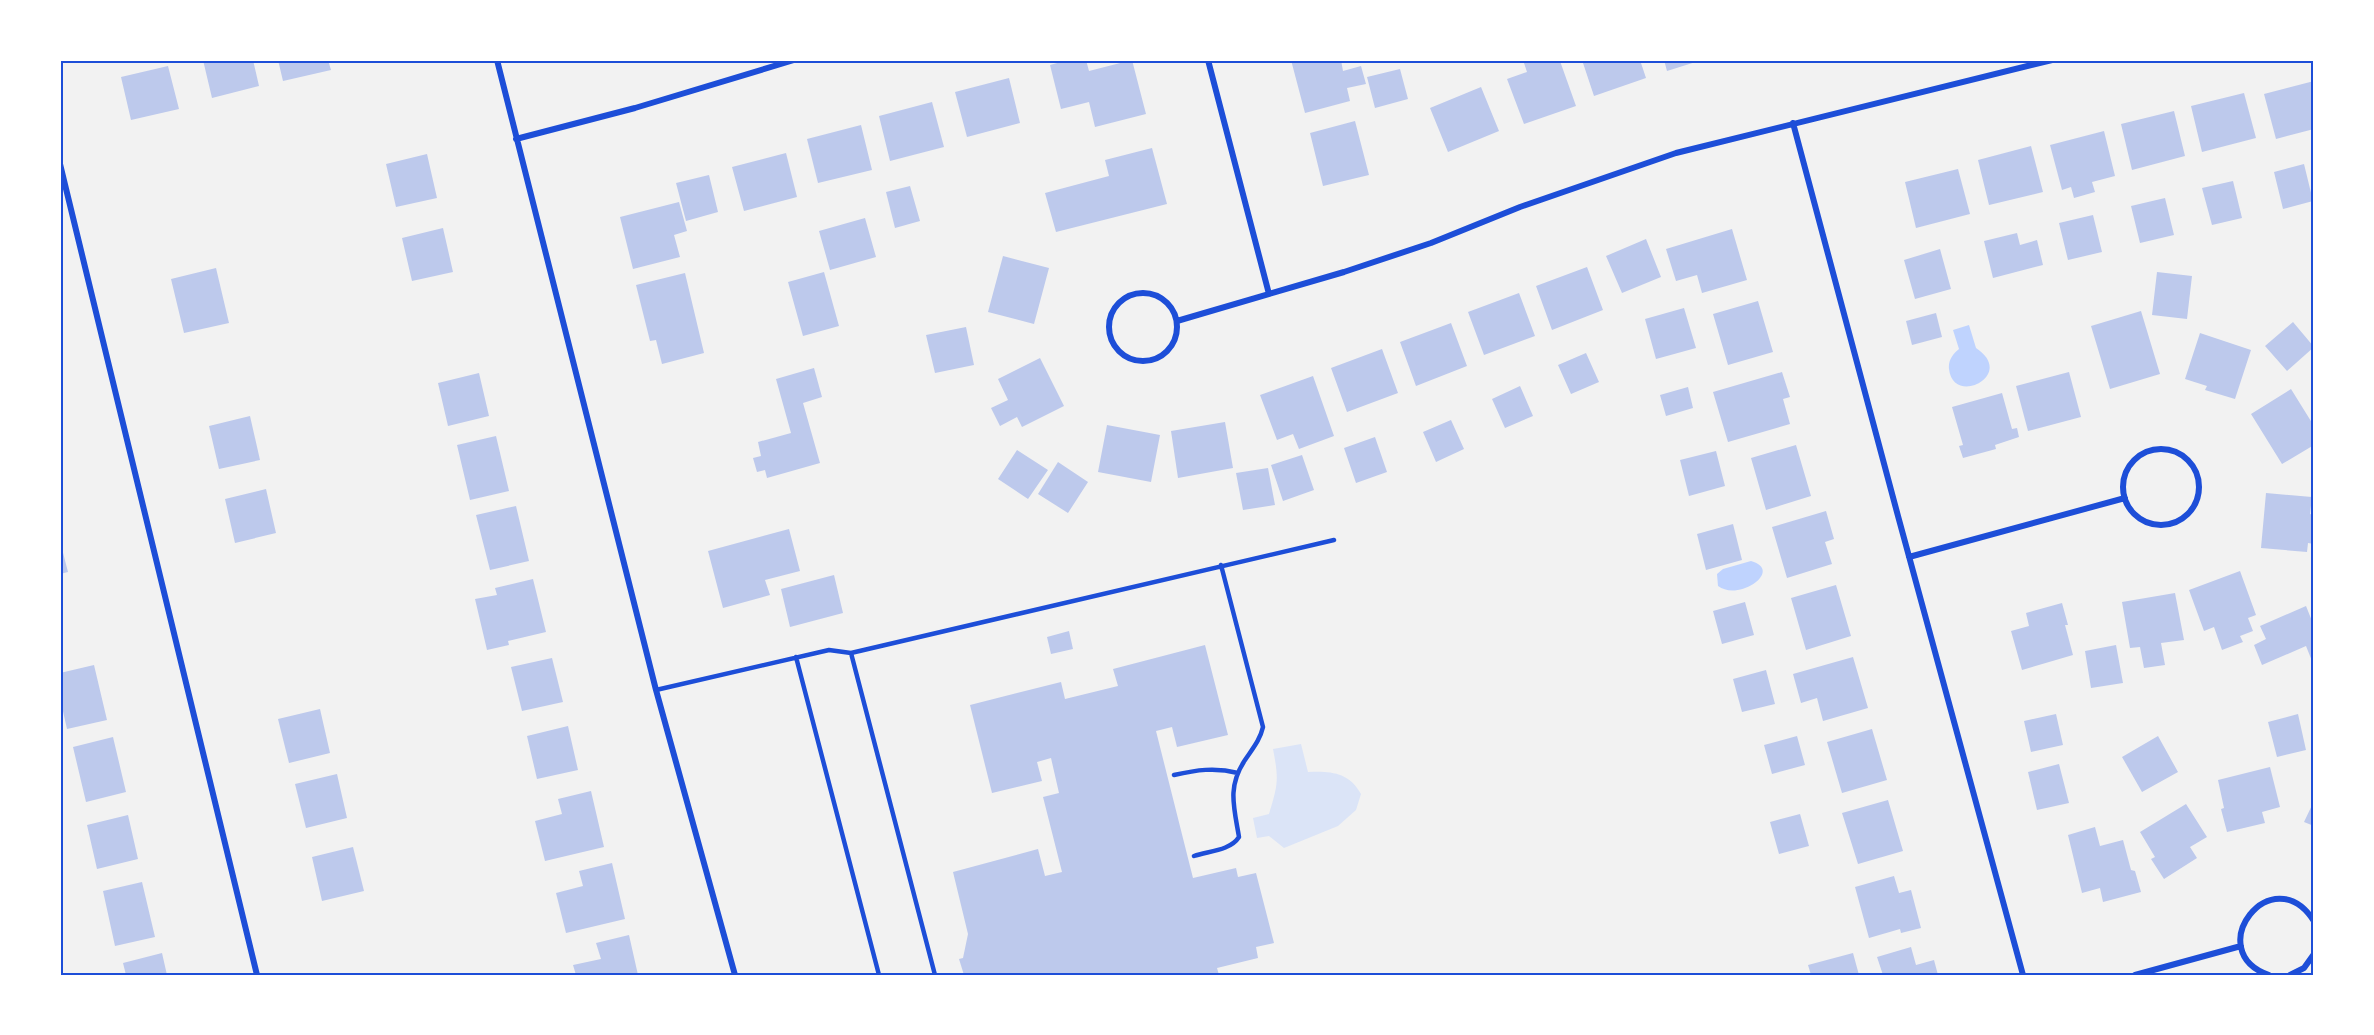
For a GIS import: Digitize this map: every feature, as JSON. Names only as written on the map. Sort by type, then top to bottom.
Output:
[{"type":"street","points":[[496,60],[656,690],[735,975]]},
{"type":"street","points":[[516,139],[645,105],[794,60]]},
{"type":"street","points":[[1208,60],[1269,294]]},
{"type":"street","points":[[1177,321],[1431,243],[1520,207],[1676,153],[2052,60]]},
{"type":"street","points":[[1793,123],[2023,975]]},
{"type":"street","points":[[60,164],[257,975]]},
{"type":"street","points":[[1136,294],[1158,296],[1167,303],[1177,321],[1177,333],[1173,344],[1165,354],[1155,360],[1144,362],[1122,355],[1114,346],[1109,335],[1108,323],[1112,313],[1126,297],[1136,294]]},
{"type":"street","points":[[2164,449],[2182,455],[2194,469],[2199,480],[2197,499],[2187,515],[2177,522],[2164,525],[2151,524],[2140,519],[2131,510],[2125,498],[2125,480],[2132,464],[2141,455],[2152,451],[2164,449]]},
{"type":"street","points":[[1909,557],[2125,498]]},
{"type":"street","points":[[2269,975],[2255,968],[2246,958],[2241,946],[2240,934],[2243,922],[2255,908],[2272,900],[2297,903],[2307,910],[2314,921]]},
{"type":"street","points":[[2135,975],[2241,946]]},
{"type":"street","points":[[2290,975],[2304,968],[2314,954]]},
{"type":"lane","points":[[656,690],[829,650],[851,653],[1334,540]]},
{"type":"lane","points":[[1194,856],[1228,847],[1239,837],[1233,802],[1233,784],[1238,772],[1261,737],[1263,727],[1221,565]]},
{"type":"lane","points":[[851,653],[935,975]]},
{"type":"lane","points":[[796,657],[879,975]]},
{"type":"lane","points":[[1174,775],[1204,769],[1238,772]]},
{"type":"shaded area","points":[[1301,744],[1308,772],[1338,774],[1351,781],[1361,794],[1356,810],[1338,826],[1284,848],[1269,836],[1257,838],[1253,818],[1269,814],[1272,804],[1277,782],[1273,749]]},
{"type":"water","points":[[1969,325],[1976,348],[1987,358],[1990,368],[1987,377],[1979,383],[1961,386],[1953,380],[1949,369],[1951,358],[1959,349],[1953,330]]},
{"type":"water","points":[[1751,561],[1760,565],[1763,571],[1755,583],[1737,590],[1727,590],[1718,586],[1717,574],[1723,569]]},
{"type":"building","points":[[203,60],[253,60],[259,86],[212,98]]},
{"type":"building","points":[[278,60],[328,60],[331,70],[283,81]]},
{"type":"building","points":[[1068,60],[1086,60],[1089,71],[1132,60],[1146,114],[1095,127],[1089,102],[1061,109],[1050,65]]},
{"type":"building","points":[[1291,60],[1341,60],[1343,71],[1361,66],[1366,84],[1347,88],[1350,101],[1305,113]]},
{"type":"building","points":[[1523,60],[1555,60],[1556,63],[1560,61],[1576,106],[1524,124],[1507,79],[1527,72]]},
{"type":"building","points":[[1582,60],[1640,60],[1646,78],[1594,96]]},
{"type":"building","points":[[1664,60],[1702,60],[1667,71]]},
{"type":"building","points":[[168,66],[179,109],[131,120],[121,77]]},
{"type":"building","points":[[1400,69],[1408,99],[1375,108],[1367,77]]},
{"type":"building","points":[[1009,78],[1020,123],[967,137],[955,92]]},
{"type":"building","points":[[2314,81],[2314,129],[2276,139],[2264,94]]},
{"type":"building","points":[[1481,87],[1499,131],[1448,152],[1430,108]]},
{"type":"building","points":[[2244,93],[2256,138],[2202,152],[2191,106]]},
{"type":"building","points":[[932,102],[944,147],[890,161],[879,116]]},
{"type":"building","points":[[2174,111],[2185,156],[2132,170],[2121,124]]},
{"type":"building","points":[[1355,121],[1369,175],[1323,186],[1310,133]]},
{"type":"building","points":[[861,125],[872,170],[818,183],[807,139]]},
{"type":"building","points":[[2104,131],[2115,176],[2092,182],[2095,192],[2074,198],[2071,187],[2062,190],[2050,145]]},
{"type":"building","points":[[2031,146],[2043,192],[1989,205],[1978,160]]},
{"type":"building","points":[[1152,148],[1167,204],[1056,232],[1045,193],[1109,176],[1105,160]]},
{"type":"building","points":[[786,153],[797,197],[744,211],[732,167]]},
{"type":"building","points":[[427,154],[437,198],[396,207],[386,164]]},
{"type":"building","points":[[2304,164],[2313,201],[2283,209],[2274,172]]},
{"type":"building","points":[[1958,169],[1970,214],[1916,228],[1905,182]]},
{"type":"building","points":[[709,175],[718,212],[686,221],[676,183]]},
{"type":"building","points":[[2233,181],[2242,218],[2212,225],[2202,188]]},
{"type":"building","points":[[910,186],[920,221],[895,228],[886,192]]},
{"type":"building","points":[[2165,198],[2174,235],[2140,243],[2131,206]]},
{"type":"building","points":[[679,202],[687,231],[674,235],[680,257],[633,269],[620,217]]},
{"type":"building","points":[[2093,215],[2102,252],[2068,260],[2059,223]]},
{"type":"building","points":[[865,218],[876,257],[830,270],[819,231]]},
{"type":"building","points":[[443,228],[453,272],[412,281],[402,238]]},
{"type":"building","points":[[1732,229],[1747,280],[1702,293],[1697,275],[1676,281],[1666,249]]},
{"type":"building","points":[[2017,233],[2020,245],[2037,240],[2043,265],[1993,278],[1984,241]]},
{"type":"building","points":[[1646,239],[1661,277],[1622,293],[1606,256]]},
{"type":"building","points":[[1940,249],[1951,289],[1915,299],[1904,260]]},
{"type":"building","points":[[1003,256],[1049,268],[1034,324],[988,312]]},
{"type":"building","points":[[1587,267],[1603,310],[1552,330],[1536,286]]},
{"type":"building","points":[[216,268],[229,323],[184,333],[171,279]]},
{"type":"building","points":[[824,272],[839,326],[803,336],[788,282]]},
{"type":"building","points":[[2157,272],[2192,276],[2187,319],[2152,315]]},
{"type":"building","points":[[685,273],[704,353],[662,364],[656,340],[650,341],[636,285]]},
{"type":"building","points":[[1519,293],[1535,336],[1484,355],[1468,312]]},
{"type":"building","points":[[1758,301],[1773,352],[1728,365],[1713,314]]},
{"type":"building","points":[[1684,308],[1696,348],[1656,359],[1645,319]]},
{"type":"building","points":[[2141,311],[2160,374],[2110,389],[2091,326]]},
{"type":"building","points":[[1936,313],[1942,337],[1912,345],[1906,321]]},
{"type":"building","points":[[2293,322],[2314,347],[2287,371],[2265,346]]},
{"type":"building","points":[[1451,323],[1467,366],[1416,386],[1400,342]]},
{"type":"building","points":[[966,327],[974,365],[935,373],[926,335]]},
{"type":"building","points":[[2200,333],[2251,350],[2235,399],[2205,390],[2207,386],[2185,379]]},
{"type":"building","points":[[1382,349],[1398,393],[1347,412],[1331,368]]},
{"type":"building","points":[[1586,353],[1599,382],[1571,394],[1558,365]]},
{"type":"building","points":[[1040,358],[1064,406],[1022,427],[1017,417],[1000,426],[991,408],[1008,400],[998,379]]},
{"type":"building","points":[[814,368],[822,397],[803,403],[820,463],[767,478],[765,470],[757,472],[753,458],[761,456],[758,442],[791,433],[776,379]]},
{"type":"building","points":[[1782,372],[1790,397],[1783,399],[1790,424],[1728,442],[1713,392]]},
{"type":"building","points":[[2069,372],[2081,417],[2028,431],[2016,386]]},
{"type":"building","points":[[479,373],[489,416],[448,426],[438,383]]},
{"type":"building","points":[[1313,376],[1334,436],[1299,449],[1293,434],[1277,440],[1260,395]]},
{"type":"building","points":[[1520,386],[1533,416],[1505,428],[1492,399]]},
{"type":"building","points":[[1688,387],[1693,408],[1666,416],[1660,395]]},
{"type":"building","points":[[2291,389],[2314,426],[2314,445],[2282,464],[2251,414]]},
{"type":"building","points":[[2002,393],[2012,429],[2017,428],[2019,437],[1995,445],[1996,449],[1963,458],[1959,446],[1963,445],[1952,407]]},
{"type":"building","points":[[250,416],[260,460],[219,469],[209,426]]},
{"type":"building","points":[[1451,420],[1464,449],[1436,462],[1423,432]]},
{"type":"building","points":[[1225,422],[1233,468],[1178,478],[1171,431]]},
{"type":"building","points":[[1107,425],[1160,435],[1151,482],[1098,472]]},
{"type":"building","points":[[496,436],[509,491],[470,500],[457,445]]},
{"type":"building","points":[[1375,437],[1387,472],[1356,483],[1344,448]]},
{"type":"building","points":[[1796,445],[1811,496],[1766,510],[1751,458]]},
{"type":"building","points":[[1017,450],[1048,470],[1028,499],[998,479]]},
{"type":"building","points":[[1716,451],[1725,486],[1689,496],[1680,460]]},
{"type":"building","points":[[1302,455],[1314,490],[1283,501],[1271,465]]},
{"type":"building","points":[[1058,462],[1088,482],[1068,513],[1038,494]]},
{"type":"building","points":[[1268,468],[1275,505],[1243,510],[1236,473]]},
{"type":"building","points":[[266,489],[276,533],[235,543],[225,499]]},
{"type":"building","points":[[2266,493],[2312,497],[2310,514],[2314,515],[2314,544],[2308,543],[2307,552],[2261,548]]},
{"type":"building","points":[[516,506],[529,561],[490,570],[476,515]]},
{"type":"building","points":[[1826,511],[1834,539],[1825,542],[1832,564],[1787,578],[1772,527]]},
{"type":"building","points":[[1733,524],[1742,560],[1706,570],[1697,534]]},
{"type":"building","points":[[789,529],[800,571],[765,580],[770,595],[723,608],[708,551]]},
{"type":"building","points":[[60,541],[68,572],[60,574]]},
{"type":"building","points":[[2240,571],[2256,615],[2248,618],[2253,631],[2240,636],[2243,642],[2222,650],[2214,627],[2204,631],[2189,590]]},
{"type":"building","points":[[834,575],[843,613],[790,627],[781,589]]},
{"type":"building","points":[[533,579],[546,632],[508,641],[509,645],[487,650],[475,599],[497,595],[495,588]]},
{"type":"building","points":[[1836,585],[1851,636],[1806,650],[1791,598]]},
{"type":"building","points":[[2175,593],[2184,640],[2161,643],[2165,665],[2144,668],[2140,647],[2130,648],[2122,602]]},
{"type":"building","points":[[1745,602],[1754,635],[1722,644],[1713,611]]},
{"type":"building","points":[[2062,603],[2073,655],[2022,670],[2011,631],[2029,626],[2026,613]]},
{"type":"building","points":[[2306,606],[2314,626],[2314,661],[2306,646],[2262,665],[2254,645],[2266,639],[2260,626]]},
{"type":"building","points":[[1069,631],[1073,649],[1051,654],[1047,637]]},
{"type":"building","points":[[1205,645],[1228,735],[1177,747],[1172,727],[1156,731],[1193,878],[1236,868],[1238,877],[1256,873],[1274,943],[1256,947],[1258,958],[1217,968],[1219,975],[964,975],[959,959],[963,958],[968,934],[953,872],[1038,849],[1045,876],[1062,872],[1043,797],[1059,793],[1051,758],[1037,762],[1042,781],[992,793],[970,705],[1061,682],[1065,699],[1118,686],[1113,669]]},
{"type":"building","points":[[2116,645],[2123,683],[2091,688],[2085,651]]},
{"type":"building","points":[[1853,657],[1868,708],[1823,721],[1817,698],[1801,703],[1793,674]]},
{"type":"building","points":[[552,658],[563,702],[522,711],[511,667]]},
{"type":"building","points":[[94,665],[107,720],[67,729],[60,698],[60,673]]},
{"type":"building","points":[[1766,670],[1775,704],[1742,712],[1733,679]]},
{"type":"building","points":[[320,709],[330,753],[289,763],[278,719]]},
{"type":"building","points":[[2056,714],[2063,745],[2031,752],[2024,721]]},
{"type":"building","points":[[2298,714],[2306,750],[2277,757],[2268,722]]},
{"type":"building","points":[[568,726],[578,770],[537,779],[527,736]]},
{"type":"building","points":[[1872,729],[1887,780],[1842,793],[1827,742]]},
{"type":"building","points":[[1797,736],[1805,765],[1772,774],[1764,745]]},
{"type":"building","points":[[2158,736],[2178,772],[2142,792],[2122,757]]},
{"type":"building","points":[[113,737],[126,792],[86,802],[73,747]]},
{"type":"building","points":[[2059,764],[2069,803],[2037,810],[2028,772]]},
{"type":"building","points":[[2270,767],[2280,807],[2262,812],[2265,823],[2227,832],[2221,809],[2224,808],[2218,780]]},
{"type":"building","points":[[337,774],[347,818],[306,828],[295,784]]},
{"type":"building","points":[[591,791],[604,847],[545,861],[535,821],[562,814],[558,799]]},
{"type":"building","points":[[1888,800],[1903,851],[1858,864],[1842,813]]},
{"type":"building","points":[[2314,801],[2314,826],[2304,822]]},
{"type":"building","points":[[2186,804],[2207,837],[2190,847],[2197,858],[2164,879],[2151,859],[2155,857],[2140,832]]},
{"type":"building","points":[[1800,814],[1809,846],[1779,854],[1770,822]]},
{"type":"building","points":[[128,815],[138,859],[97,869],[87,825]]},
{"type":"building","points":[[2095,827],[2100,846],[2123,840],[2131,870],[2135,871],[2141,892],[2103,902],[2100,888],[2082,893],[2068,835]]},
{"type":"building","points":[[353,847],[364,891],[322,901],[312,857]]},
{"type":"building","points":[[612,863],[625,919],[566,933],[556,893],[583,886],[579,871]]},
{"type":"building","points":[[1894,876],[1899,893],[1911,890],[1921,928],[1901,933],[1900,929],[1869,938],[1855,887]]},
{"type":"building","points":[[142,882],[155,937],[115,946],[103,891]]},
{"type":"building","points":[[629,935],[638,975],[576,975],[573,965],[601,959],[596,943]]},
{"type":"building","points":[[1911,947],[1916,965],[1934,960],[1938,975],[1883,975],[1877,957]]},
{"type":"building","points":[[162,953],[167,975],[126,975],[123,963]]},
{"type":"building","points":[[1853,953],[1859,975],[1811,975],[1808,965]]}]
